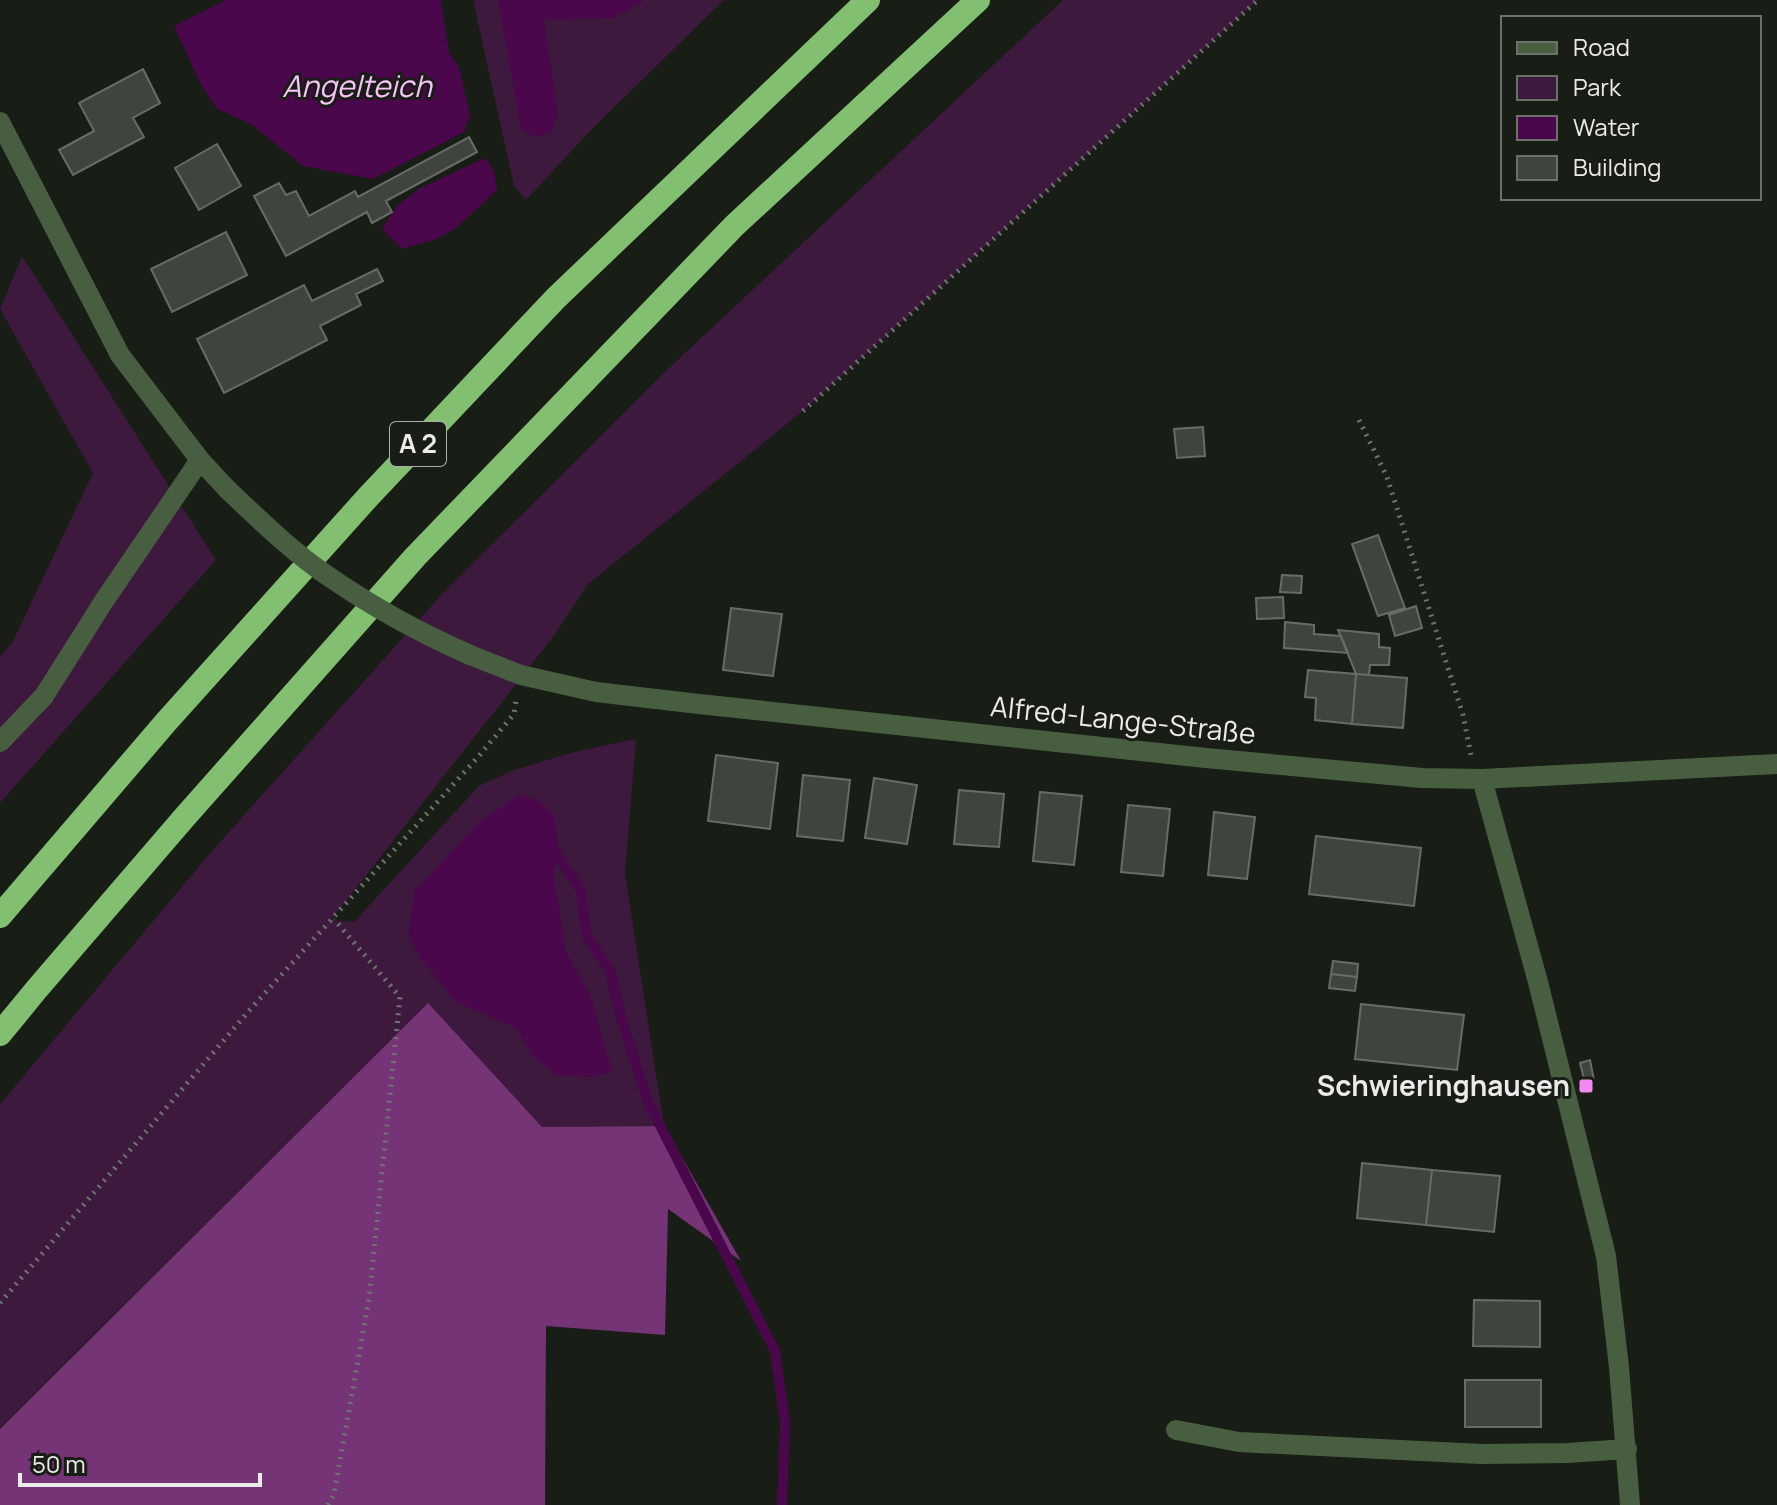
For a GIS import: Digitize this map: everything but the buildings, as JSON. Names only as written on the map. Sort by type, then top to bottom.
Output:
[{"type":"highway","name":"A 2","points":[[0,916],[166,722],[368,497],[556,298],[868,0]]},
{"type":"highway","name":"A 2","points":[[0,1034],[183,819],[415,557],[734,226],[978,0]]},
{"type":"street","name":"Alfred-Lange-Straße","points":[[0,122],[120,355],[200,460],[228,490],[274,534],[324,573],[387,613],[436,640],[521,675],[596,692],[699,704],[1422,778],[1479,780],[1777,764]]},
{"type":"street","points":[[0,742],[44,696],[200,460]]},
{"type":"street","points":[[1479,780],[1542,997],[1606,1256],[1630,1505]]},
{"type":"street","points":[[1176,1430],[1239,1442],[1481,1454],[1627,1449]]},
{"type":"path","points":[[803,411],[1258,0]]},
{"type":"path","points":[[1359,420],[1387,477],[1426,594],[1463,715],[1479,780]]},
{"type":"path","points":[[0,1303],[247,1013],[514,714],[521,675]]},
{"type":"path","points":[[328,1505],[334,1494],[369,1299],[400,997],[334,919]]},
{"type":"green space","points":[[473,0],[724,0],[591,130],[526,200],[514,186]]},
{"type":"green space","points":[[1063,0],[1258,0],[803,411],[588,584],[553,637],[331,920],[354,922],[479,786],[511,771],[574,752],[636,739],[625,874],[664,1126],[542,1127],[427,1004],[0,1428],[0,1104],[212,851],[443,593],[670,367]]},
{"type":"green space","points":[[22,256],[216,560],[0,803],[0,657],[12,643],[93,473],[0,309]]},
{"type":"shaded area","points":[[428,1003],[542,1127],[664,1126],[741,1261],[668,1209],[665,1335],[546,1326],[545,1505],[0,1505],[0,1429]]},
{"type":"water","name":"Angelteich","points":[[226,0],[441,0],[449,53],[459,67],[470,115],[464,132],[373,179],[303,166],[251,124],[217,109],[201,85],[174,26]]},
{"type":"water","points":[[498,0],[642,0],[613,18],[544,20],[558,113],[551,133],[534,137],[521,128]]},
{"type":"water","points":[[485,158],[494,171],[497,190],[456,228],[437,239],[402,249],[382,229],[397,206],[420,188]]},
{"type":"water","points":[[520,795],[540,801],[555,816],[558,844],[554,875],[566,952],[590,994],[612,1071],[592,1077],[556,1075],[532,1055],[516,1028],[455,1001],[421,959],[408,936],[414,892],[482,819]]},
{"type":"waterway","points":[[550,845],[581,890],[586,935],[610,971],[648,1102],[775,1351],[785,1422],[782,1505]]},
{"type":"place","name":"Schwieringhausen","points":[[1586,1086]]}]
